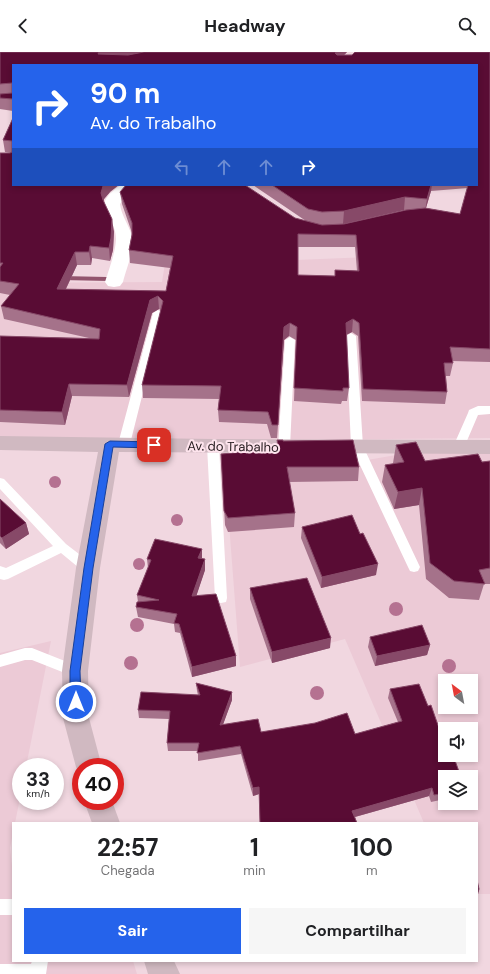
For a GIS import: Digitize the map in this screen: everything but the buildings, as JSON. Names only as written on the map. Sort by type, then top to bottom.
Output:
[{"type":"main road","name":"Av. do Trabalho","points":[[0,443],[284,447],[490,447]]},
{"type":"main road","points":[[87,758],[76,718],[75,671],[88,568],[117,444]]},
{"type":"main road","points":[[101,810],[106,822]]},
{"type":"main road","points":[[159,962],[164,974]]},
{"type":"street","points":[[114,282],[125,239],[112,208],[112,202],[119,193],[130,186]]},
{"type":"lane","points":[[117,444],[158,313]]},
{"type":"lane","points":[[351,336],[357,446],[414,567]]},
{"type":"lane","points":[[284,447],[290,340]]},
{"type":"lane","points":[[458,447],[473,413],[478,410],[490,410]]},
{"type":"lane","points":[[213,446],[221,598]]},
{"type":"lane","points":[[0,482],[62,548],[88,568]]},
{"type":"lane","points":[[0,571],[4,575],[62,548]]},
{"type":"lane","points":[[0,661],[25,654],[32,654],[75,671]]},
{"type":"lane","points":[[0,907],[12,907]]},
{"type":"lane","points":[[0,972],[39,969]]},
{"type":"shaded area","points":[[442,254],[490,255],[490,438],[172,441],[0,437],[0,283],[162,282],[166,257],[296,260]]},
{"type":"shaded area","points":[[414,452],[490,452],[490,894],[478,894],[478,822],[424,822],[345,639],[240,667],[226,484]]},
{"type":"shaded area","points":[[51,641],[28,758],[12,758],[12,810],[18,810],[15,822],[12,822],[12,838],[10,848],[12,866],[12,962],[133,962],[137,974],[0,974],[0,653]]},
{"type":"waterway","points":[[61,278],[109,279],[111,273]]},
{"type":"route","points":[[76,702],[75,671],[88,568],[110,444],[154,445]]}]
